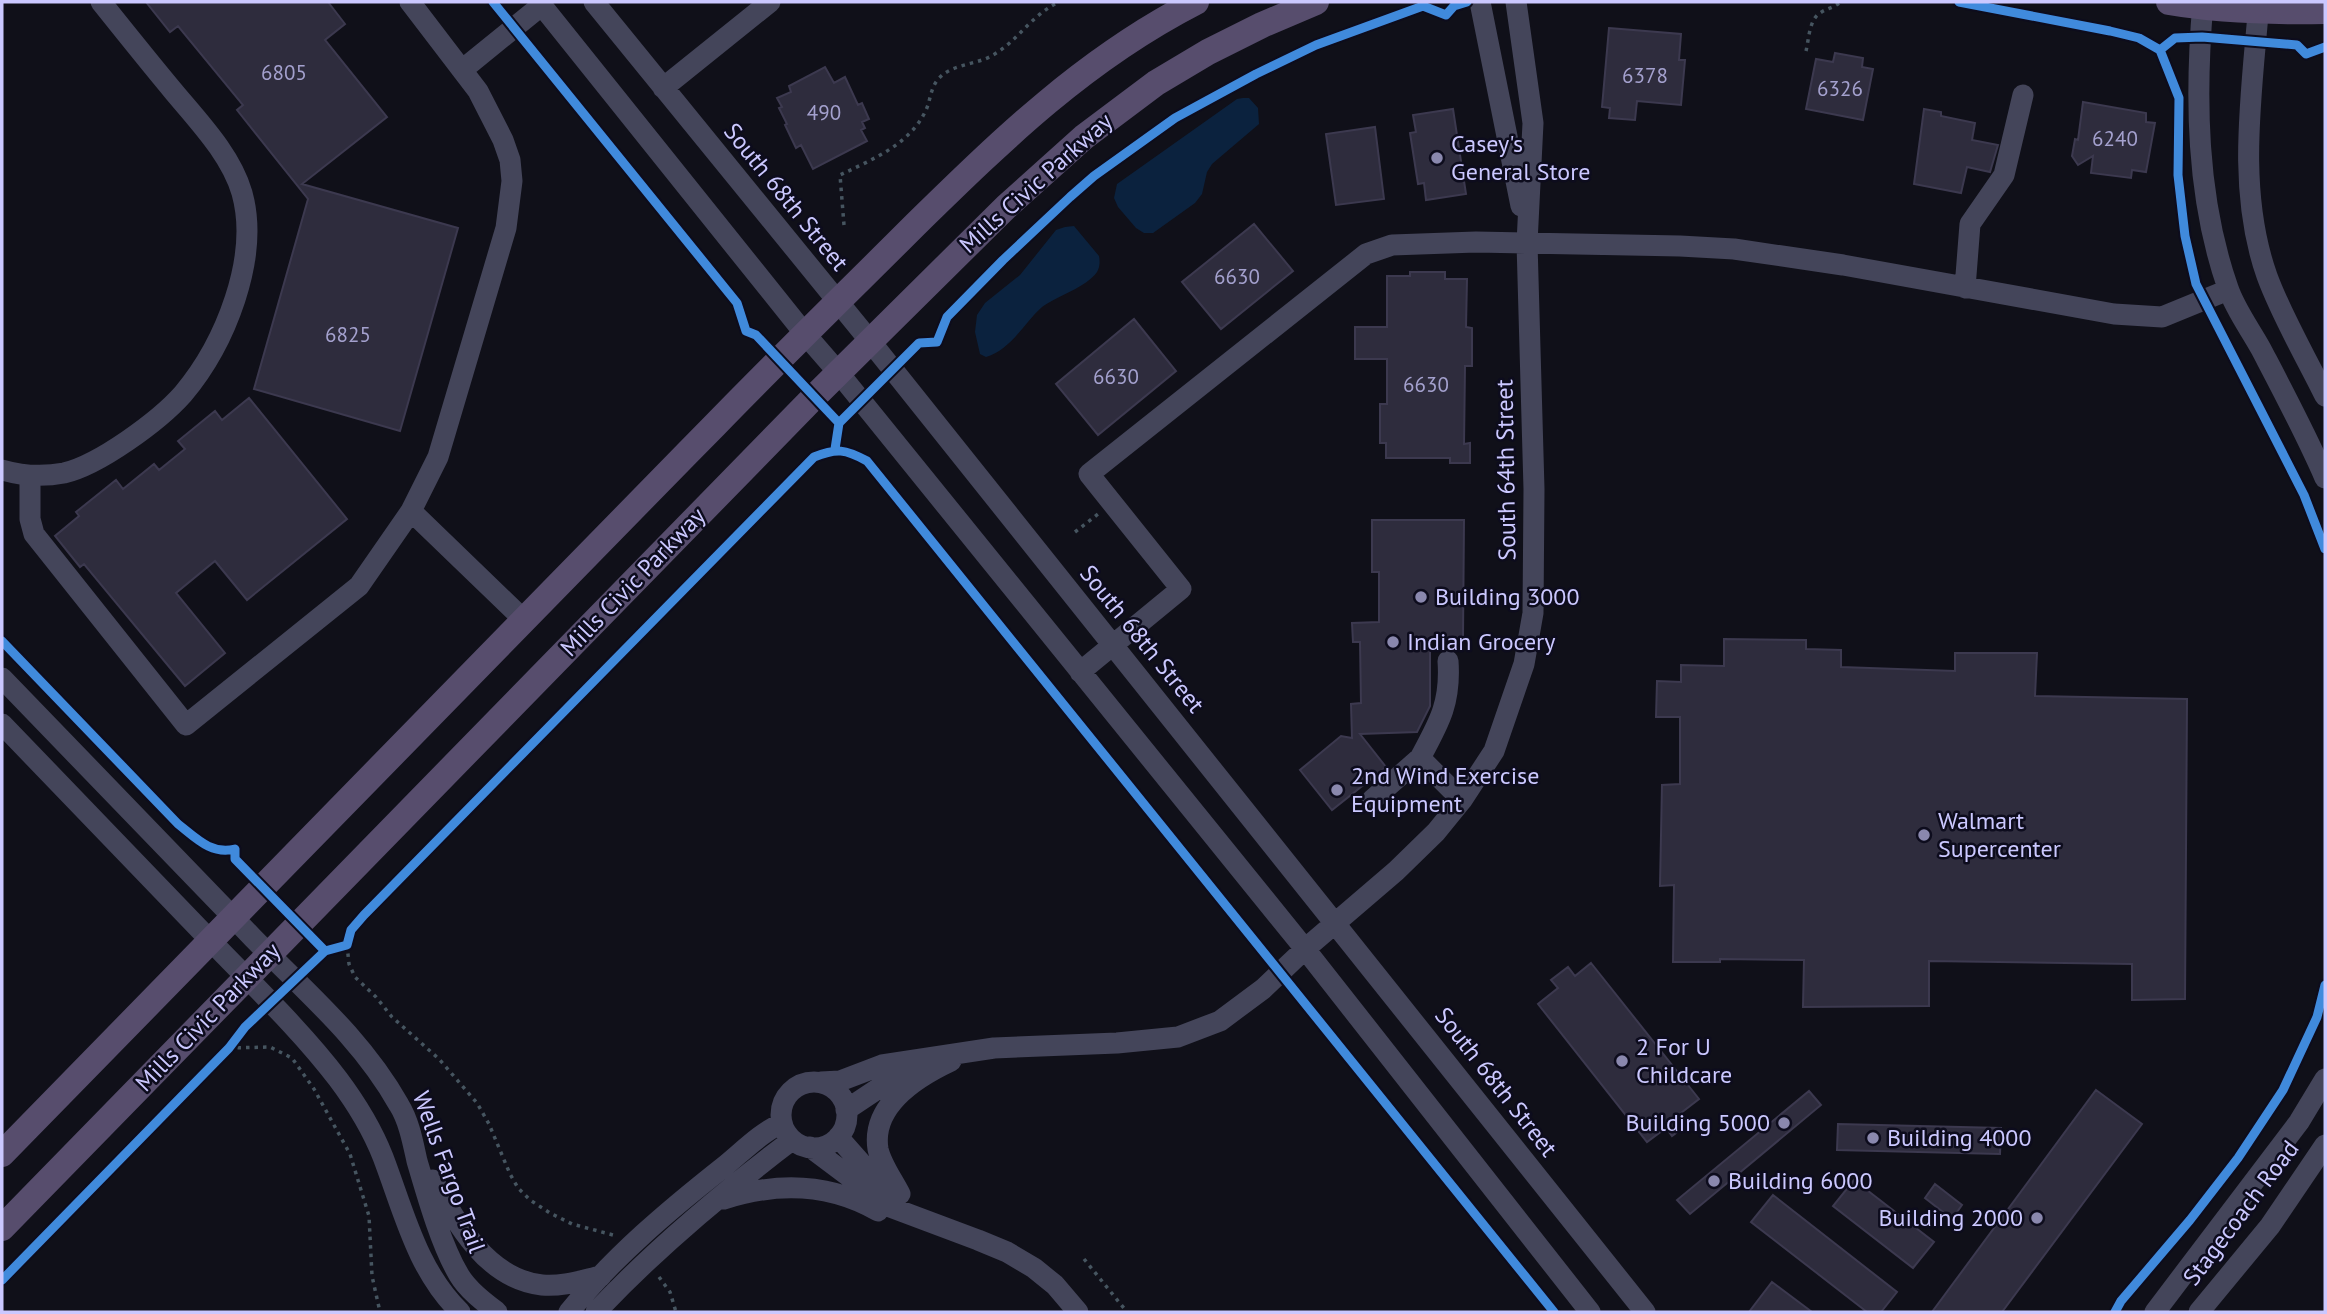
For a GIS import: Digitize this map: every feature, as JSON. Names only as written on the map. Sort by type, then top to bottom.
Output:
[{"type":"main road","name":"Mills Civic Parkway","points":[[2,1154],[805,334],[1042,104],[1125,42],[1196,2]]},
{"type":"main road","name":"Mills Civic Parkway","points":[[2,1228],[838,372],[1006,207],[1122,107],[1208,52],[1262,24],[1317,2]]},
{"type":"main road","points":[[2169,2],[2325,10]]},
{"type":"street","points":[[2,470],[30,477],[66,472],[95,460],[141,431],[182,395],[217,341],[235,299],[244,261],[248,221],[243,195],[232,169],[193,114],[101,2]]},
{"type":"street","points":[[30,477],[30,519],[34,534],[186,725],[359,586],[411,511],[438,457],[506,228],[510,206],[510,160],[503,140],[478,91],[410,2]]},
{"type":"street","name":"South 68th Street","points":[[594,2],[870,341],[1645,1312]]},
{"type":"street","points":[[663,88],[770,2]]},
{"type":"street","name":"South 64th Street","points":[[1480,2],[1527,243]]},
{"type":"street","name":"South 64th Street","points":[[965,1054],[994,1048],[1117,1043],[1178,1037],[1220,1021],[1263,989],[1436,832],[1462,800],[1494,751],[1524,664],[1533,612],[1534,489],[1527,243],[1533,123],[1516,2]]},
{"type":"street","points":[[462,69],[540,4],[1305,949],[1590,1312]]},
{"type":"street","points":[[2202,5],[2202,174],[2212,232],[2228,290],[2325,478]]},
{"type":"street","points":[[2259,7],[2250,128],[2249,185],[2254,225],[2267,277],[2325,396]]},
{"type":"street","points":[[1965,288],[1970,224],[2004,175],[2023,95]]},
{"type":"street","points":[[1080,672],[1181,589],[1089,474],[1366,254],[1392,245],[1527,243],[1734,249],[2114,314],[2162,317],[2228,290]]},
{"type":"street","points":[[2248,326],[2282,308]]},
{"type":"street","points":[[411,511],[523,619]]},
{"type":"street","points":[[1372,800],[1420,758],[1441,720],[1450,685],[1448,662]]},
{"type":"street","name":"Wells Fargo Trail","points":[[2,678],[269,954],[323,1006],[369,1058],[402,1109],[422,1177],[460,1278],[483,1302],[497,1312]]},
{"type":"street","points":[[2,724],[320,1056],[363,1116],[382,1156],[425,1284],[438,1312]]},
{"type":"street","points":[[1420,758],[1462,800]]},
{"type":"street","points":[[965,1054],[882,1065],[840,1082],[802,1084],[793,1088],[782,1104],[795,1137],[890,1208],[1007,1252],[1034,1268],[1055,1285],[1078,1312]]},
{"type":"street","points":[[846,1110],[888,1082],[934,1063],[965,1054]]},
{"type":"street","points":[[900,1194],[878,1149],[880,1125],[889,1105],[908,1086],[933,1069],[965,1054]]},
{"type":"street","name":"Stagecoach Road","points":[[2155,1312],[2299,1122],[2325,1079]]},
{"type":"street","points":[[596,1312],[681,1200],[795,1137],[830,1143],[838,1137],[843,1129],[846,1110],[838,1092],[821,1082]]},
{"type":"street","points":[[569,1312],[601,1276],[638,1254],[712,1202],[795,1137]]},
{"type":"street","points":[[838,1137],[861,1163],[937,1224]]},
{"type":"street","points":[[413,1144],[461,1227],[482,1254],[502,1271],[542,1285],[601,1276]]},
{"type":"street","name":"Stagecoach Road","points":[[2199,1312],[2270,1226],[2325,1145]]},
{"type":"street","points":[[712,1202],[748,1191],[779,1187],[820,1189],[856,1199],[890,1218],[937,1224]]},
{"type":"street","points":[[407,1227],[443,1295],[460,1312]]},
{"type":"path","points":[[844,225],[840,175],[892,148],[914,129],[925,112],[936,82],[947,72],[966,64],[981,62],[996,54],[1028,23],[1059,2]]},
{"type":"path","points":[[1806,51],[1813,19],[1840,2]]},
{"type":"path","points":[[1075,532],[1112,503]]},
{"type":"path","points":[[336,948],[348,942],[349,964],[355,977],[376,997],[391,1017],[439,1059],[477,1103],[518,1188],[530,1200],[572,1224],[622,1238],[670,1292],[677,1312]]},
{"type":"path","points":[[220,1058],[237,1037]]},
{"type":"path","points":[[229,1048],[270,1046],[292,1058],[314,1089],[350,1154],[369,1216],[372,1276],[380,1312]]},
{"type":"path","points":[[1084,1259],[1127,1312]]},
{"type":"water","points":[[1249,98],[1258,108],[1259,124],[1212,164],[1207,172],[1202,194],[1195,203],[1153,233],[1144,233],[1136,228],[1114,198],[1117,184],[1237,99]]},
{"type":"water","points":[[1074,226],[1099,256],[1097,272],[1086,282],[1042,307],[1003,348],[986,357],[980,354],[975,332],[977,315],[985,303],[1020,275],[1056,230]]},
{"type":"building","points":[[146,2],[328,2],[345,24],[325,40],[387,117],[302,184],[458,228],[400,431],[254,389],[308,199],[237,110],[243,105],[178,26],[170,32]]},
{"type":"building","points":[[1609,28],[1681,34],[1679,60],[1685,60],[1681,105],[1637,101],[1635,120],[1609,118],[1610,108],[1602,107]]},
{"type":"building","points":[[1835,53],[1863,58],[1862,67],[1873,69],[1863,120],[1806,109],[1816,59],[1833,62]]},
{"type":"building","points":[[825,67],[834,83],[845,77],[858,105],[862,103],[869,119],[862,122],[865,128],[861,130],[867,141],[813,169],[801,145],[796,148],[785,125],[787,124],[779,108],[782,107],[777,98],[791,92],[789,86]]},
{"type":"building","points":[[2083,102],[2146,113],[2146,122],[2155,123],[2146,172],[2132,170],[2131,178],[2091,173],[2093,156],[2078,165],[2072,156],[2075,139],[2078,140]]},
{"type":"building","name":"Casey's General Store","points":[[1453,109],[1466,194],[1426,200],[1424,183],[1418,184],[1410,133],[1416,132],[1413,115]]},
{"type":"building","points":[[1924,109],[1941,112],[1941,116],[1975,123],[1972,140],[1998,145],[1990,172],[1967,167],[1961,193],[1914,184]]},
{"type":"building","points":[[1375,127],[1384,199],[1336,205],[1326,134]]},
{"type":"building","points":[[1254,224],[1293,271],[1221,329],[1182,282]]},
{"type":"building","points":[[1410,272],[1445,272],[1445,279],[1467,279],[1466,327],[1472,328],[1472,366],[1465,366],[1464,444],[1470,443],[1470,463],[1450,463],[1450,458],[1386,458],[1386,443],[1380,443],[1380,404],[1387,404],[1387,359],[1355,359],[1355,327],[1387,327],[1387,276],[1410,276]]},
{"type":"building","points":[[1134,319],[1176,371],[1098,435],[1056,384]]},
{"type":"building","points":[[249,398],[347,519],[247,600],[215,561],[176,593],[225,653],[185,686],[84,564],[80,567],[55,536],[79,516],[76,512],[116,480],[123,489],[154,464],[159,470],[185,449],[178,441],[215,411],[222,420]]},
{"type":"building","name":"Building 3000","points":[[1372,520],[1464,520],[1463,639],[1430,639],[1430,706],[1417,732],[1360,734],[1386,767],[1332,810],[1300,770],[1341,736],[1352,738],[1351,704],[1361,703],[1360,642],[1353,642],[1352,623],[1379,622],[1379,572],[1372,572]]},
{"type":"building","name":"Walmart Supercenter","points":[[1724,639],[1806,640],[1806,649],[1841,650],[1841,667],[1955,671],[1955,653],[2037,653],[2035,696],[2187,699],[2185,999],[2132,1000],[2132,964],[1929,961],[1929,1006],[1803,1007],[1804,960],[1720,959],[1720,962],[1673,962],[1674,885],[1660,886],[1662,785],[1680,784],[1680,717],[1656,717],[1657,681],[1681,682],[1681,665],[1724,666]]},
{"type":"building","points":[[1591,963],[1699,1099],[1681,1113],[1689,1123],[1672,1136],[1666,1128],[1647,1142],[1538,1004],[1558,988],[1551,980],[1568,967],[1575,976]]},
{"type":"building","name":"Building 2000","points":[[2096,1090],[2142,1124],[2002,1312],[1932,1312]]},
{"type":"building","points":[[1809,1091],[1821,1105],[1690,1214],[1677,1200]]},
{"type":"building","points":[[1838,1124],[2001,1128],[2000,1154],[1837,1150]]},
{"type":"building","points":[[1854,1180],[1934,1242],[1913,1268],[1833,1206]]},
{"type":"building","points":[[1935,1184],[1962,1205],[1952,1219],[1925,1198]]},
{"type":"building","points":[[1773,1195],[1897,1292],[1881,1312],[1867,1312],[1751,1222]]},
{"type":"building","points":[[1772,1282],[1812,1312],[1749,1312]]},
{"type":"cycle path","points":[[493,2],[737,303],[746,331],[756,335],[839,423]]},
{"type":"cycle path","points":[[835,449],[839,423],[919,343],[937,342],[947,317],[1003,260],[1094,176],[1175,118],[1316,45],[1423,6],[1446,15],[1454,6],[1467,2]]},
{"type":"cycle path","points":[[1959,2],[2110,31],[2139,38],[2160,50],[2179,98],[2178,175],[2185,236],[2196,284],[2304,495],[2325,549]]},
{"type":"cycle path","points":[[2160,50],[2175,38],[2202,37],[2297,45],[2306,54],[2325,47]]},
{"type":"cycle path","points":[[2,1280],[229,1048],[245,1027],[325,951],[347,945],[351,930],[364,915],[814,457],[841,451],[867,461],[1554,1312]]},
{"type":"cycle path","points":[[2,641],[178,824],[211,847],[218,850],[235,849],[235,859],[325,951]]},
{"type":"cycle path","points":[[2115,1312],[2121,1301],[2190,1220],[2238,1158],[2283,1090],[2317,1017],[2325,985]]},
{"type":"place","name":"Casey's General Store","points":[[1437,158]]},
{"type":"place","name":"Building 3000","points":[[1421,597]]},
{"type":"place","name":"Indian Grocery","points":[[1393,642]]},
{"type":"place","name":"2nd Wind Exercise Equipment","points":[[1337,790]]},
{"type":"place","name":"Walmart Supercenter","points":[[1924,835]]},
{"type":"place","name":"2 For U Childcare","points":[[1622,1061]]},
{"type":"place","name":"Building 5000","points":[[1784,1123]]},
{"type":"place","name":"Building 4000","points":[[1873,1138]]},
{"type":"place","name":"Building 6000","points":[[1714,1181]]},
{"type":"place","name":"Building 2000","points":[[2037,1218]]}]
